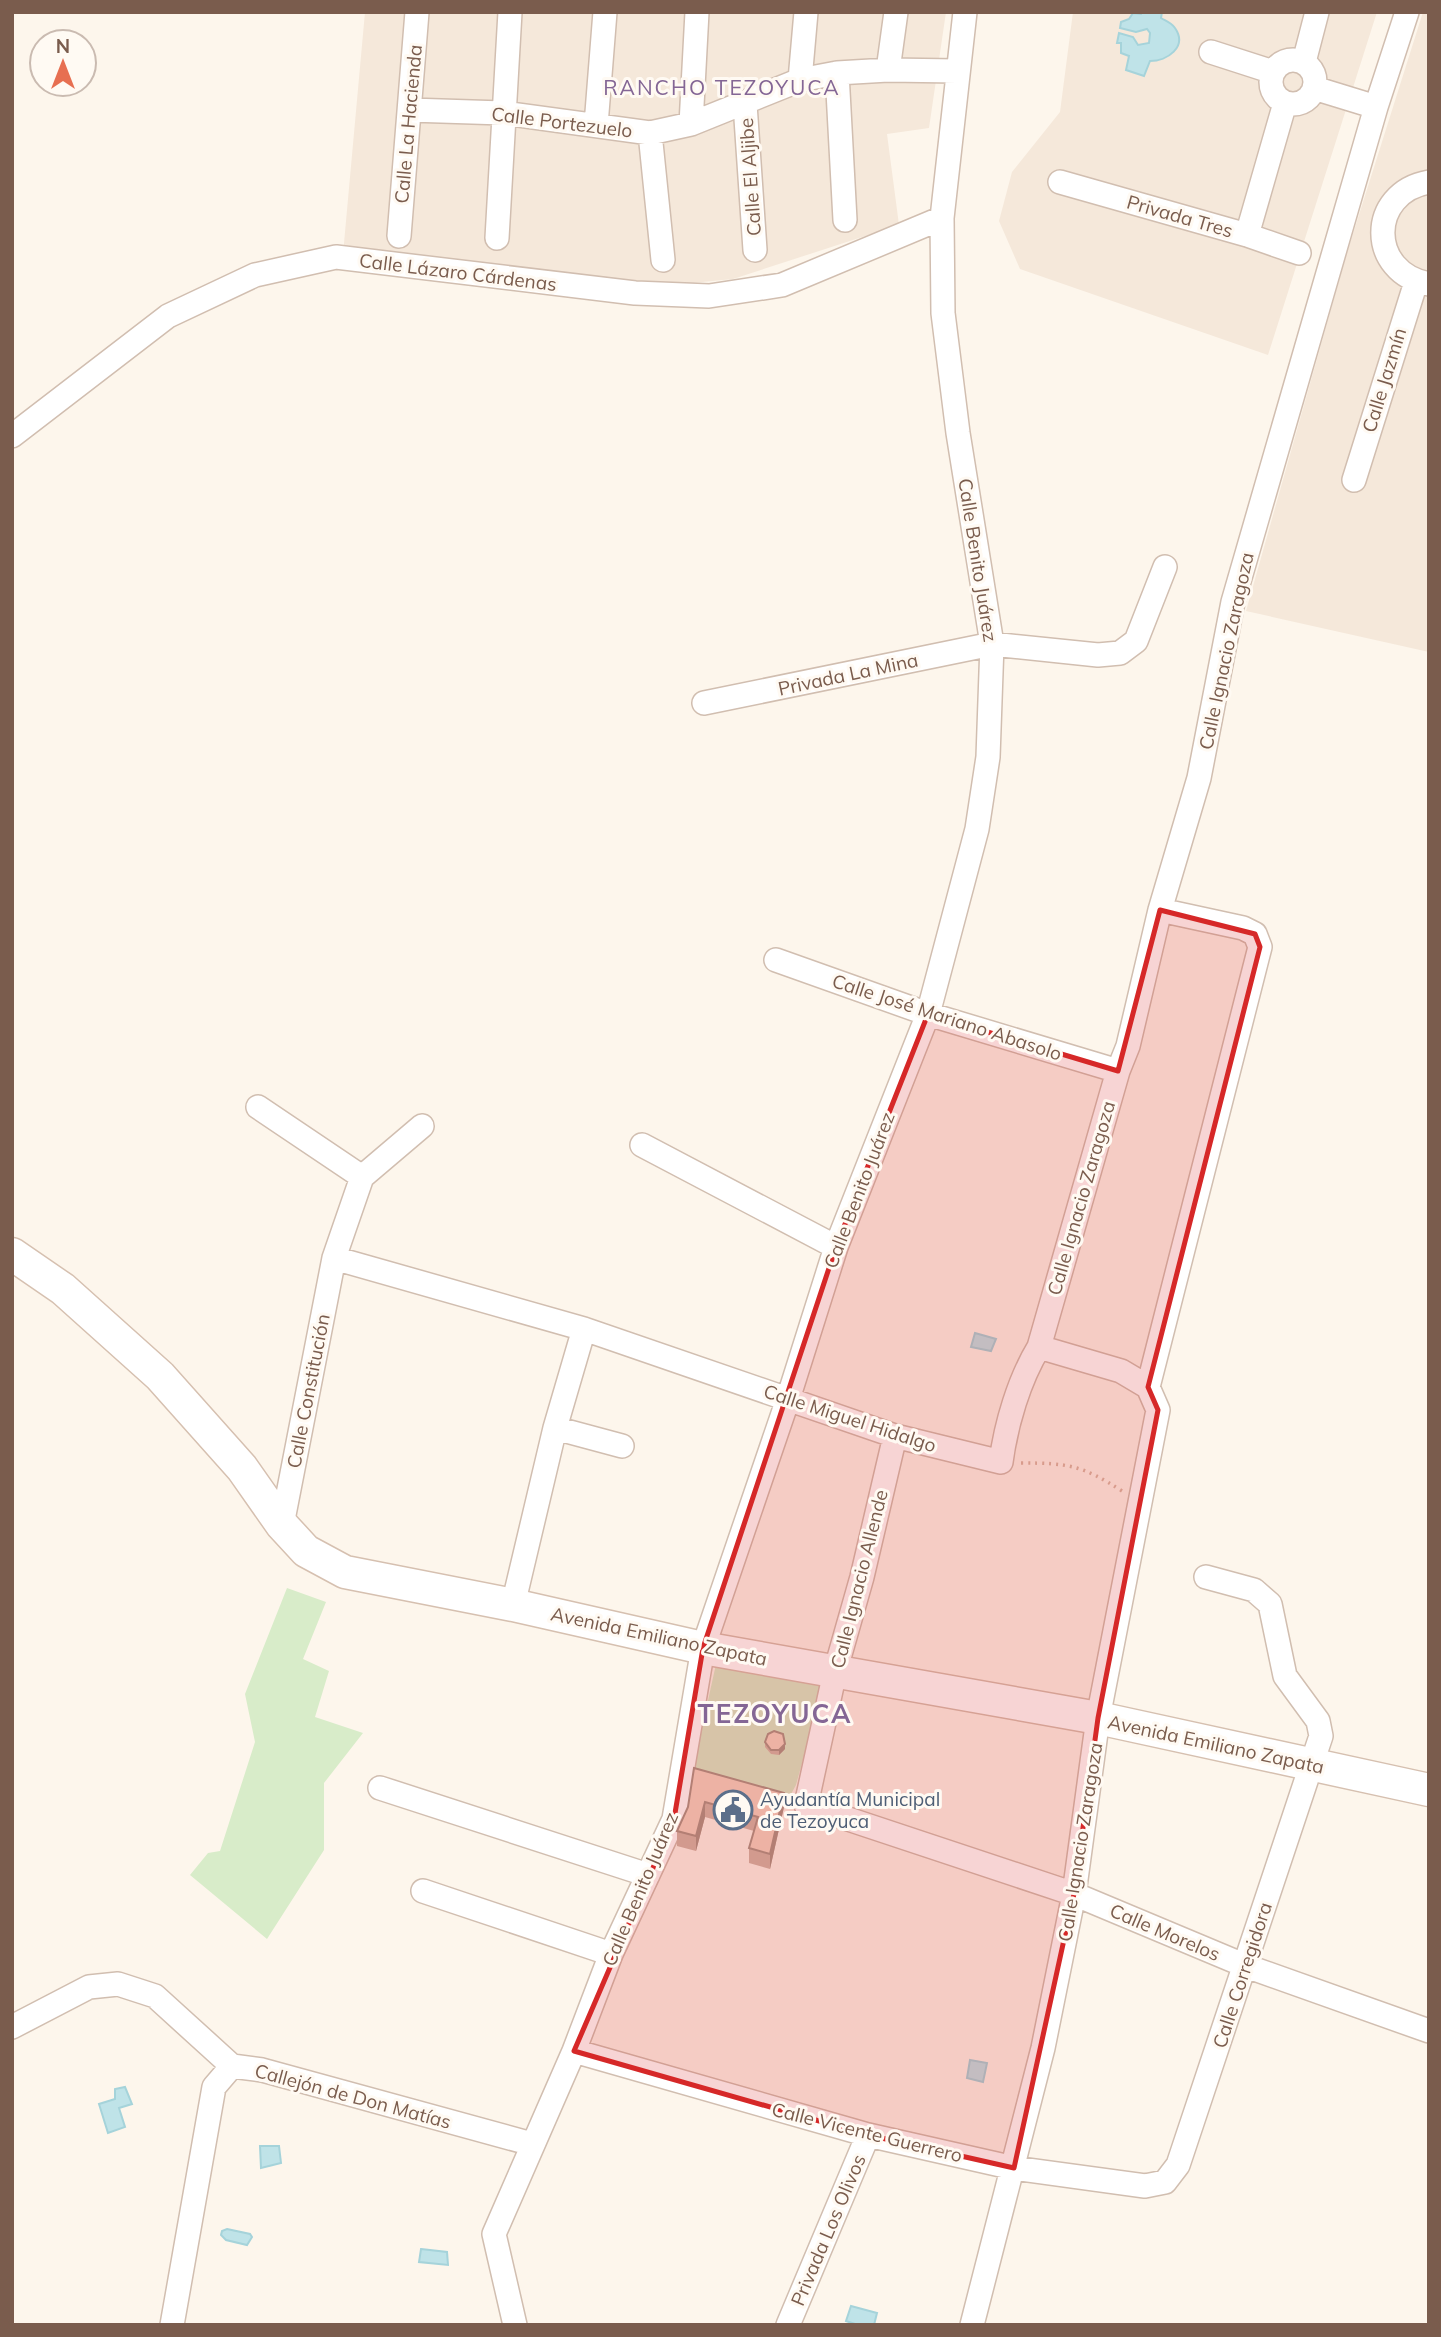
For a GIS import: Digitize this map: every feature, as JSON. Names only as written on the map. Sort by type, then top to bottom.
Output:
[{"type":"street","name":"Calle La Hacienda","points":[[398,236],[416,12]]},
{"type":"street","points":[[497,238],[510,12]]},
{"type":"street","points":[[596,125],[604,12]]},
{"type":"street","points":[[691,124],[697,12]]},
{"type":"street","points":[[800,80],[806,12]]},
{"type":"street","points":[[888,70],[896,12]]},
{"type":"street","name":"Calle Benito Juárez","points":[[515,2325],[494,2234],[573,2051],[611,1954],[674,1819],[703,1648],[788,1399],[835,1247],[928,1014],[977,829],[988,757],[992,644],[958,433],[943,313],[942,218],[965,12]]},
{"type":"street","points":[[1304,62],[1317,12]]},
{"type":"street","name":"Calle Ignacio Zaragoza","points":[[1039,1347],[1118,1071],[1128,1046],[1160,910],[1199,778],[1233,602],[1406,12]]},
{"type":"street","points":[[1211,52],[1273,72]]},
{"type":"street","points":[[1290,60],[1304,62],[1314,74],[1314,88],[1300,103],[1285,103],[1271,86],[1273,72],[1277,66],[1290,60]]},
{"type":"street","name":"Calle Portezuelo","points":[[410,110],[503,113],[650,133],[691,124],[800,80],[888,70],[957,71]]},
{"type":"street","points":[[837,74],[845,220]]},
{"type":"street","points":[[1314,88],[1376,107]]},
{"type":"street","points":[[1247,235],[1285,103]]},
{"type":"street","name":"Calle El Aljibe","points":[[745,104],[755,250]]},
{"type":"street","points":[[650,133],[663,260]]},
{"type":"street","name":"Privada Tres","points":[[1060,182],[1247,235],[1299,253]]},
{"type":"street","points":[[1423,283],[1401,273],[1390,260],[1383,244],[1382,227],[1387,211],[1397,197],[1410,187],[1429,182]]},
{"type":"street","name":"Calle Lázaro Cárdenas","points":[[12,436],[168,316],[255,275],[337,257],[635,293],[709,296],[782,285],[942,218]]},
{"type":"street","name":"Calle Jazmín","points":[[1354,480],[1423,283]]},
{"type":"street","name":"Privada La Mina","points":[[704,703],[992,644],[1098,655],[1120,653],[1136,641],[1165,567]]},
{"type":"street","points":[[1001,1462],[1004,1440],[1029,1364],[1039,1347],[1121,1371],[1148,1387],[1260,947],[1255,934],[1242,928],[1160,910]]},
{"type":"street","name":"Calle José Mariano Abasolo","points":[[776,960],[928,1014],[1118,1071]]},
{"type":"street","points":[[258,1107],[362,1177],[422,1126]]},
{"type":"street","points":[[642,1144],[835,1247]]},
{"type":"street","name":"Calle Constitución","points":[[282,1525],[334,1258],[362,1177]]},
{"type":"street","name":"Avenida Emiliano Zapata","points":[[12,1254],[63,1289],[160,1376],[242,1468],[282,1525],[306,1551],[345,1572],[513,1605],[703,1648],[1098,1718],[1429,1790]]},
{"type":"street","name":"Calle Miguel Hidalgo","points":[[334,1258],[584,1329],[895,1436],[1001,1462]]},
{"type":"street","points":[[513,1605],[555,1428],[584,1329]]},
{"type":"street","name":"Calle Ignacio Zaragoza","points":[[972,2325],[1043,2048],[1074,1894],[1098,1718],[1158,1410],[1148,1387]]},
{"type":"street","points":[[555,1428],[622,1446]]},
{"type":"street","name":"Calle Ignacio Allende","points":[[806,1805],[835,1672],[862,1577],[895,1436]]},
{"type":"street","name":"Calle Corregidora","points":[[1165,2182],[1178,2165],[1321,1736],[1318,1721],[1285,1676],[1270,1604],[1254,1590],[1206,1577]]},
{"type":"street","points":[[380,1788],[648,1875]]},
{"type":"street","name":"Calle Morelos","points":[[806,1805],[1074,1894],[1246,1966],[1429,2031]]},
{"type":"street","points":[[423,1891],[611,1954]]},
{"type":"street","points":[[12,2027],[89,1987],[118,1984],[155,1996],[232,2066]]},
{"type":"street","name":"Calle Vicente Guerrero","points":[[573,2051],[868,2135],[1014,2168],[1145,2186],[1165,2182]]},
{"type":"street","name":"Callejón de Don Matías","points":[[172,2325],[214,2088],[232,2066],[262,2070],[532,2144]]},
{"type":"street","name":"Privada Los Olivos","points":[[788,2325],[868,2135]]},
{"type":"path","points":[[1001,1462],[1062,1463],[1094,1473],[1140,1502]]},
{"type":"highlighted area","points":[[1160,910],[1255,934],[1260,947],[1148,1387],[1158,1410],[1098,1718],[1074,1894],[1014,2168],[868,2135],[574,2051],[674,1819],[703,1648],[836,1247],[928,1014],[1118,1071]]},
{"type":"shaded area","points":[[365,12],[946,12],[929,128],[887,134],[899,225],[733,279],[672,285],[343,254]]},
{"type":"shaded area","points":[[1073,12],[1377,12],[1268,355],[1020,269],[999,221],[1012,172],[1060,112]]},
{"type":"shaded area","points":[[1423,12],[1429,12],[1429,652],[1246,611],[1346,256]]},
{"type":"green space","points":[[287,1588],[326,1602],[303,1659],[329,1671],[315,1717],[363,1733],[324,1783],[324,1850],[267,1939],[190,1875],[208,1853],[220,1851],[255,1742],[245,1694]]},
{"type":"green space","points":[[716,1664],[824,1684],[796,1785],[784,1807],[690,1782]]},
{"type":"water","points":[[1162,12],[1161,18],[1174,26],[1179,41],[1169,56],[1150,61],[1144,76],[1126,70],[1129,56],[1121,53],[1121,43],[1117,43],[1119,33],[1133,37],[1138,45],[1149,43],[1150,33],[1147,29],[1136,32],[1120,28],[1121,22],[1129,19],[1133,13]]},
{"type":"water","points":[[975,1333],[996,1339],[991,1351],[971,1347]]},
{"type":"water","points":[[970,2060],[987,2063],[983,2082],[967,2078]]},
{"type":"water","points":[[125,2087],[132,2104],[119,2108],[125,2127],[108,2133],[99,2104],[115,2099],[115,2089]]},
{"type":"water","points":[[260,2146],[279,2146],[281,2163],[261,2168]]},
{"type":"water","points":[[227,2229],[250,2234],[252,2237],[247,2245],[226,2240],[221,2235],[222,2231]]},
{"type":"water","points":[[421,2249],[447,2252],[448,2265],[419,2262]]},
{"type":"water","points":[[851,2306],[877,2313],[874,2325],[858,2325],[846,2321]]},
{"type":"building","points":[[774,1731],[783,1734],[785,1744],[779,1750],[771,1750],[765,1742],[768,1734]]},
{"type":"building","points":[[694,1768],[784,1793],[770,1854],[749,1848],[758,1817],[705,1802],[696,1836],[677,1831],[688,1807]]},
{"type":"place","name":"Ayudantía Municipal de Tezoyuca","points":[[733,1810]]},
{"type":"district","name":"RANCHO TEZOYUCA","points":[[722,87]]},
{"type":"district","name":"TEZOYUCA","points":[[775,1713]]}]
